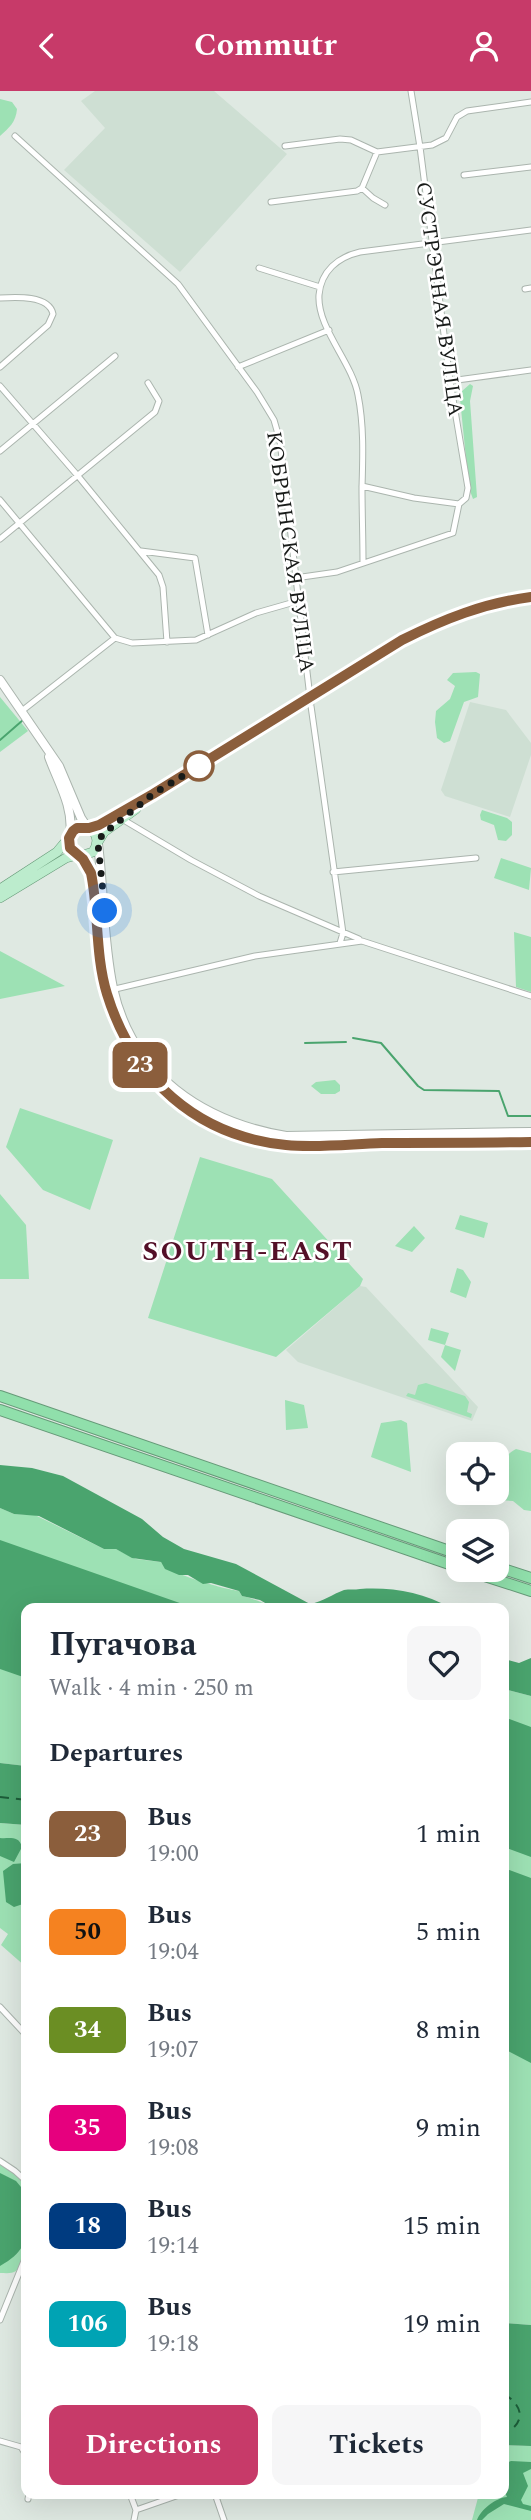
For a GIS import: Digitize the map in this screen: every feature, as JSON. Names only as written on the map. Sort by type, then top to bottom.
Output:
[{"type":"highway","points":[[0,1396],[446,1550]]},
{"type":"highway","points":[[12,1414],[16,1402]]},
{"type":"highway","points":[[0,1410],[446,1563]]},
{"type":"highway","points":[[358,1534],[362,1522]]},
{"type":"highway","points":[[390,1544],[394,1532]]},
{"type":"highway","points":[[509,1571],[531,1578]]},
{"type":"highway","points":[[503,1582],[531,1591]]},
{"type":"main road","points":[[0,890],[44,862],[60,849],[77,828],[88,828],[153,794],[402,640],[443,619],[474,608],[531,597]]},
{"type":"main road","points":[[0,898],[66,858],[93,852],[104,832],[153,794]]},
{"type":"main road","points":[[88,828],[96,834],[98,843]]},
{"type":"main road","points":[[69,837],[70,848],[79,855]]},
{"type":"street","name":"СУСТРЭЧНАЯ ВУЛІЦА","points":[[363,562],[453,533],[459,504],[466,498],[468,488],[450,381],[411,91]]},
{"type":"street","points":[[285,146],[345,139],[377,152],[420,147],[442,141],[457,117],[467,111],[531,102]]},
{"type":"street","name":"КОБРЫНСКАЯ ВУЛІЦА","points":[[15,136],[178,284],[268,411],[278,433],[310,698],[343,933],[341,943]]},
{"type":"street","points":[[271,202],[352,193],[362,188],[377,152]]},
{"type":"street","points":[[464,175],[531,167]]},
{"type":"street","points":[[362,188],[386,205]]},
{"type":"street","points":[[295,578],[337,572],[363,562],[363,443],[358,395],[350,371],[320,309],[320,287],[332,266],[347,256],[531,230]]},
{"type":"street","points":[[259,268],[320,287]]},
{"type":"street","points":[[0,298],[18,297],[43,301],[50,306],[53,314],[48,325],[0,367]]},
{"type":"street","points":[[238,367],[329,330]]},
{"type":"street","points":[[0,451],[115,355]]},
{"type":"street","points":[[450,381],[531,370]]},
{"type":"street","points":[[0,539],[155,412],[159,401],[148,383]]},
{"type":"street","points":[[0,386],[78,476],[163,583],[167,642]]},
{"type":"street","points":[[362,486],[414,498],[459,504]]},
{"type":"street","points":[[0,500],[115,638],[129,643],[191,641],[256,613],[298,601]]},
{"type":"street","points":[[140,551],[195,558],[208,635]]},
{"type":"street","points":[[23,710],[115,638]]},
{"type":"street","points":[[0,680],[45,744],[67,781],[81,818],[88,828]]},
{"type":"street","points":[[45,744],[69,809],[69,837]]},
{"type":"street","points":[[122,819],[226,879],[312,921],[362,941],[531,996]]},
{"type":"street","points":[[98,843],[109,990],[130,1033],[148,1061],[174,1089],[195,1105],[222,1119],[266,1133],[294,1137],[531,1132]]},
{"type":"street","points":[[79,855],[92,876],[109,990],[120,1031],[139,1063],[162,1089],[191,1112],[224,1129],[264,1141],[305,1146],[531,1142]]},
{"type":"street","points":[[333,872],[476,858]]},
{"type":"street","points":[[109,990],[255,956],[362,941]]},
{"type":"street","points":[[339,1135],[339,1144]]},
{"type":"street","points":[[0,2007],[21,2030]]},
{"type":"street","points":[[0,2161],[21,2175]]},
{"type":"street","points":[[0,2320],[21,2268]]},
{"type":"street","points":[[0,2441],[21,2447]]},
{"type":"street","points":[[132,2499],[136,2509],[134,2520]]},
{"type":"street","points":[[136,2509],[167,2499]]},
{"type":"street","points":[[217,2499],[224,2520]]},
{"type":"shaded area","points":[[95,91],[214,91],[287,154],[180,272],[64,170],[105,128],[81,101]]},
{"type":"shaded area","points":[[0,99],[12,102],[17,109],[14,121],[0,136]]},
{"type":"shaded area","points":[[470,384],[473,386],[470,401],[477,497],[473,499],[469,488],[460,399],[462,391]]},
{"type":"shaded area","points":[[453,673],[480,674],[478,697],[464,702],[450,741],[444,743],[437,738],[435,722],[436,711],[450,699],[455,686],[447,680]]},
{"type":"shaded area","points":[[0,697],[28,731],[0,752]]},
{"type":"shaded area","points":[[470,702],[506,710],[531,743],[531,755],[510,817],[445,796],[441,790]]},
{"type":"shaded area","points":[[482,810],[512,822],[512,835],[506,841],[498,840],[494,825],[481,820]]},
{"type":"shaded area","points":[[501,858],[531,868],[529,890],[494,878]]},
{"type":"shaded area","points":[[514,932],[531,937],[531,992],[516,987]]},
{"type":"shaded area","points":[[0,951],[65,986],[0,999]]},
{"type":"shaded area","points":[[335,1080],[340,1085],[340,1091],[335,1094],[321,1094],[311,1086],[316,1082]]},
{"type":"shaded area","points":[[20,1108],[113,1140],[90,1210],[43,1190],[6,1147]]},
{"type":"shaded area","points":[[200,1157],[272,1179],[363,1279],[360,1286],[276,1357],[148,1318]]},
{"type":"shaded area","points":[[0,1194],[26,1225],[29,1279],[0,1279]]},
{"type":"shaded area","points":[[460,1215],[488,1223],[484,1238],[455,1229]]},
{"type":"shaded area","points":[[414,1226],[425,1238],[412,1252],[395,1246]]},
{"type":"shaded area","points":[[457,1268],[463,1270],[471,1282],[466,1298],[450,1292]]},
{"type":"shaded area","points":[[360,1286],[366,1287],[478,1407],[472,1421],[298,1362],[286,1350]]},
{"type":"shaded area","points":[[431,1328],[449,1333],[445,1345],[428,1340]]},
{"type":"shaded area","points":[[445,1345],[461,1350],[455,1371],[441,1357]]},
{"type":"shaded area","points":[[426,1383],[465,1396],[469,1402],[467,1412],[472,1414],[471,1418],[406,1396],[408,1393],[415,1395],[418,1385]]},
{"type":"shaded area","points":[[285,1400],[304,1405],[308,1428],[286,1430]]},
{"type":"shaded area","points":[[401,1420],[407,1423],[411,1472],[371,1457],[381,1423]]},
{"type":"shaded area","points":[[516,1449],[531,1453],[531,1511],[509,1501],[511,1452]]},
{"type":"shaded area","points":[[0,1465],[32,1468],[63,1476],[142,1519],[163,1537],[184,1549],[236,1564],[308,1603],[265,1603],[242,1596],[239,1591],[211,1583],[203,1584],[188,1575],[179,1575],[165,1569],[161,1562],[132,1558],[116,1549],[104,1549],[39,1516],[14,1514],[0,1508]]},
{"type":"shaded area","points":[[0,1508],[14,1514],[35,1515],[104,1549],[116,1549],[136,1559],[161,1562],[173,1571],[239,1591],[242,1596],[264,1603],[21,1603],[21,1765],[0,1763]]},
{"type":"shaded area","points":[[0,1540],[180,1603],[21,1603],[21,1676],[0,1669]]},
{"type":"shaded area","points":[[383,1589],[418,1594],[440,1603],[314,1603],[344,1590]]},
{"type":"shaded area","points":[[531,1658],[531,1696],[509,1690],[509,1660],[519,1663]]},
{"type":"shaded area","points":[[509,1690],[531,1696],[531,2325],[509,2323]]},
{"type":"shaded area","points":[[509,1719],[531,1727],[531,1857],[509,1849]]},
{"type":"shaded area","points":[[0,1763],[21,1765],[21,1825],[0,1823]]},
{"type":"shaded area","points":[[0,1823],[21,1825],[21,1963],[1,1945],[8,1934],[0,1928]]},
{"type":"shaded area","points":[[0,1838],[13,1838],[21,1843],[14,1862],[0,1856]]},
{"type":"shaded area","points":[[21,1863],[21,1905],[14,1907],[6,1902],[3,1871],[13,1864]]},
{"type":"shaded area","points":[[509,1870],[531,1878],[531,2063],[509,2052]]},
{"type":"shaded area","points":[[0,2164],[21,2179],[21,2262],[16,2271],[0,2273]]},
{"type":"shaded area","points":[[0,2173],[16,2181],[21,2187],[21,2248],[0,2266]]},
{"type":"shaded area","points":[[509,2323],[531,2325],[531,2446],[509,2445]]},
{"type":"shaded area","points":[[509,2445],[531,2446],[531,2520],[472,2520],[478,2499],[509,2499]]},
{"type":"shaded area","points":[[509,2462],[531,2462],[531,2469],[523,2473],[528,2486],[521,2500],[523,2504],[531,2506],[531,2511],[504,2504],[482,2520],[477,2520],[489,2505],[498,2499],[509,2499]]},
{"type":"waterway","points":[[0,740],[23,720]]},
{"type":"waterway","points":[[353,1038],[381,1043],[424,1090],[499,1091],[508,1116],[531,1116]]},
{"type":"waterway","points":[[305,1043],[346,1042]]},
{"type":"ferry route","points":[[0,1797],[21,1799]]},
{"type":"ferry route","points":[[509,2398],[516,2404],[520,2414],[516,2425],[509,2431]]},
{"type":"bus line","name":"23","points":[[531,597],[474,608],[443,619],[402,640],[153,794],[96,826],[77,828],[70,835],[68,843],[91,873],[103,979],[120,1031],[148,1075],[191,1112],[243,1136],[284,1145],[531,1142]]},
{"type":"district","name":"SOUTH-EAST","points":[[248,1250]]},
{"type":"route","points":[[105,911],[98,844],[102,835],[153,794],[199,766]]}]
